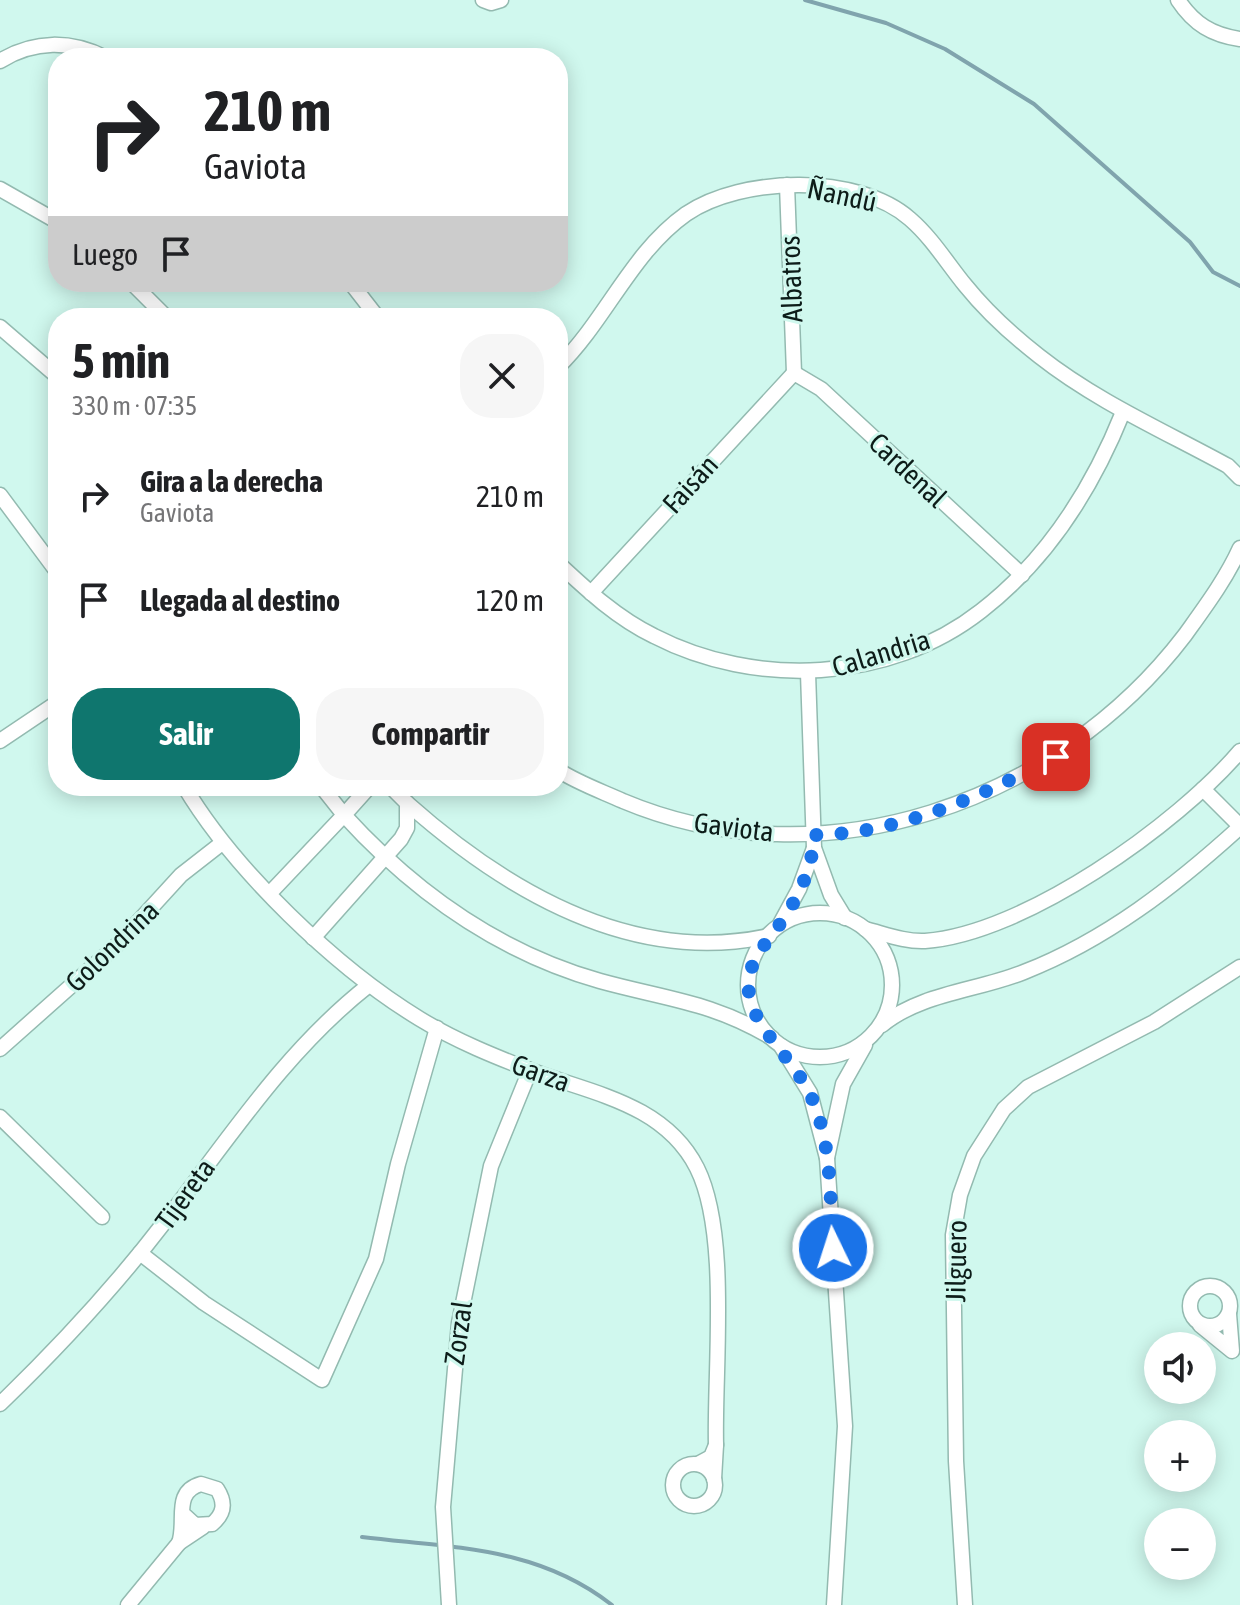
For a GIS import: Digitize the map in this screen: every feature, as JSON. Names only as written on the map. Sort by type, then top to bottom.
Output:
[{"type":"street","points":[[483,0],[491,3],[501,0]]},
{"type":"street","points":[[1178,0],[1200,25],[1218,36],[1240,39]]},
{"type":"street","points":[[0,61],[22,50],[56,44],[83,48]]},
{"type":"street","name":"Ñandú","points":[[568,356],[593,328],[641,258],[672,225],[704,204],[754,189],[787,185],[845,191],[895,207],[917,226],[975,297],[1015,336],[1054,367],[1123,412]]},
{"type":"street","name":"Albatros","points":[[787,185],[792,374]]},
{"type":"street","points":[[0,189],[48,216]]},
{"type":"street","points":[[141,292],[157,308]]},
{"type":"street","points":[[358,292],[370,308]]},
{"type":"street","points":[[0,327],[48,368]]},
{"type":"street","name":"Cardenal","points":[[792,374],[821,389],[1022,575]]},
{"type":"street","name":"Faisán","points":[[591,593],[792,374]]},
{"type":"street","points":[[1123,412],[1228,466],[1240,478]]},
{"type":"street","name":"Calandria","points":[[568,572],[642,630],[690,652],[747,667],[808,673],[864,663],[931,640],[980,612],[1022,575],[1078,503],[1108,449],[1123,412]]},
{"type":"street","points":[[0,495],[48,560]]},
{"type":"street","name":"Gaviota","points":[[568,777],[644,810],[690,824],[814,841],[933,812],[992,789],[1056,757],[1099,725],[1148,679],[1197,618],[1240,548]]},
{"type":"street","points":[[808,673],[814,841],[831,895],[845,918]]},
{"type":"street","points":[[0,741],[48,709]]},
{"type":"street","points":[[400,796],[493,872],[576,915],[636,934],[695,944],[736,943],[810,914],[845,918],[865,929],[922,941],[960,935],[1003,918],[1123,854],[1203,789],[1239,753]]},
{"type":"street","points":[[329,796],[384,859],[466,921],[526,954],[599,980],[716,1009],[809,1056],[832,1056],[853,1049],[910,1007],[1024,972],[1097,936],[1190,873],[1240,827],[1203,789]]},
{"type":"street","name":"Garza","points":[[191,796],[222,843],[313,938],[369,985],[437,1028],[530,1070],[633,1106],[669,1130],[698,1169],[710,1211],[718,1277],[714,1479]]},
{"type":"street","points":[[271,892],[361,796]]},
{"type":"street","points":[[313,938],[384,859],[407,828],[407,803]]},
{"type":"street","points":[[814,841],[799,889],[751,969],[749,994],[757,1018],[810,1093],[827,1158],[845,1426],[834,1605]]},
{"type":"street","name":"Golondrina","points":[[0,1049],[127,935],[181,875],[222,843]]},
{"type":"street","points":[[827,1158],[843,1084],[889,1006],[892,982],[881,947],[865,929]]},
{"type":"street","name":"Jilguero","points":[[965,1605],[956,1461],[953,1235],[960,1195],[974,1156],[1004,1109],[1028,1087],[1164,1017],[1239,970]]},
{"type":"street","name":"Tijereta","points":[[0,1404],[74,1331],[140,1253],[229,1133],[290,1060],[333,1012],[369,985]]},
{"type":"street","points":[[140,1253],[204,1303],[322,1380],[376,1259],[398,1164],[437,1028]]},
{"type":"street","name":"Zorzal","points":[[449,1605],[443,1507],[459,1323],[491,1166],[530,1070]]},
{"type":"street","points":[[0,1117],[102,1217]]},
{"type":"street","points":[[1204,1286],[1216,1287],[1226,1294],[1236,1357],[1192,1316],[1190,1304],[1194,1293],[1204,1286]]},
{"type":"street","points":[[1200,1324],[1218,1325],[1229,1312]]},
{"type":"street","points":[[698,1464],[708,1469],[714,1479],[714,1491],[709,1500],[693,1506],[682,1503],[675,1494],[674,1477],[682,1468],[711,1457],[716,1445]]},
{"type":"street","points":[[128,1605],[179,1543],[212,1524],[222,1512],[224,1504],[217,1489],[201,1484],[186,1491],[182,1498],[179,1543]]},
{"type":"street","points":[[183,1514],[195,1525],[203,1527]]},
{"type":"waterway","points":[[805,0],[886,23],[945,49],[1034,104],[1190,242],[1213,272],[1240,286]]},
{"type":"waterway","points":[[362,1537],[461,1548],[524,1560],[554,1571],[612,1605]]},
{"type":"route","points":[[833,1248],[827,1158],[820,1124],[810,1093],[780,1046],[763,1029],[752,1006],[749,981],[755,957],[761,945],[778,927],[799,889],[814,848],[813,835],[866,830],[933,812],[1001,785],[1056,757]]}]
